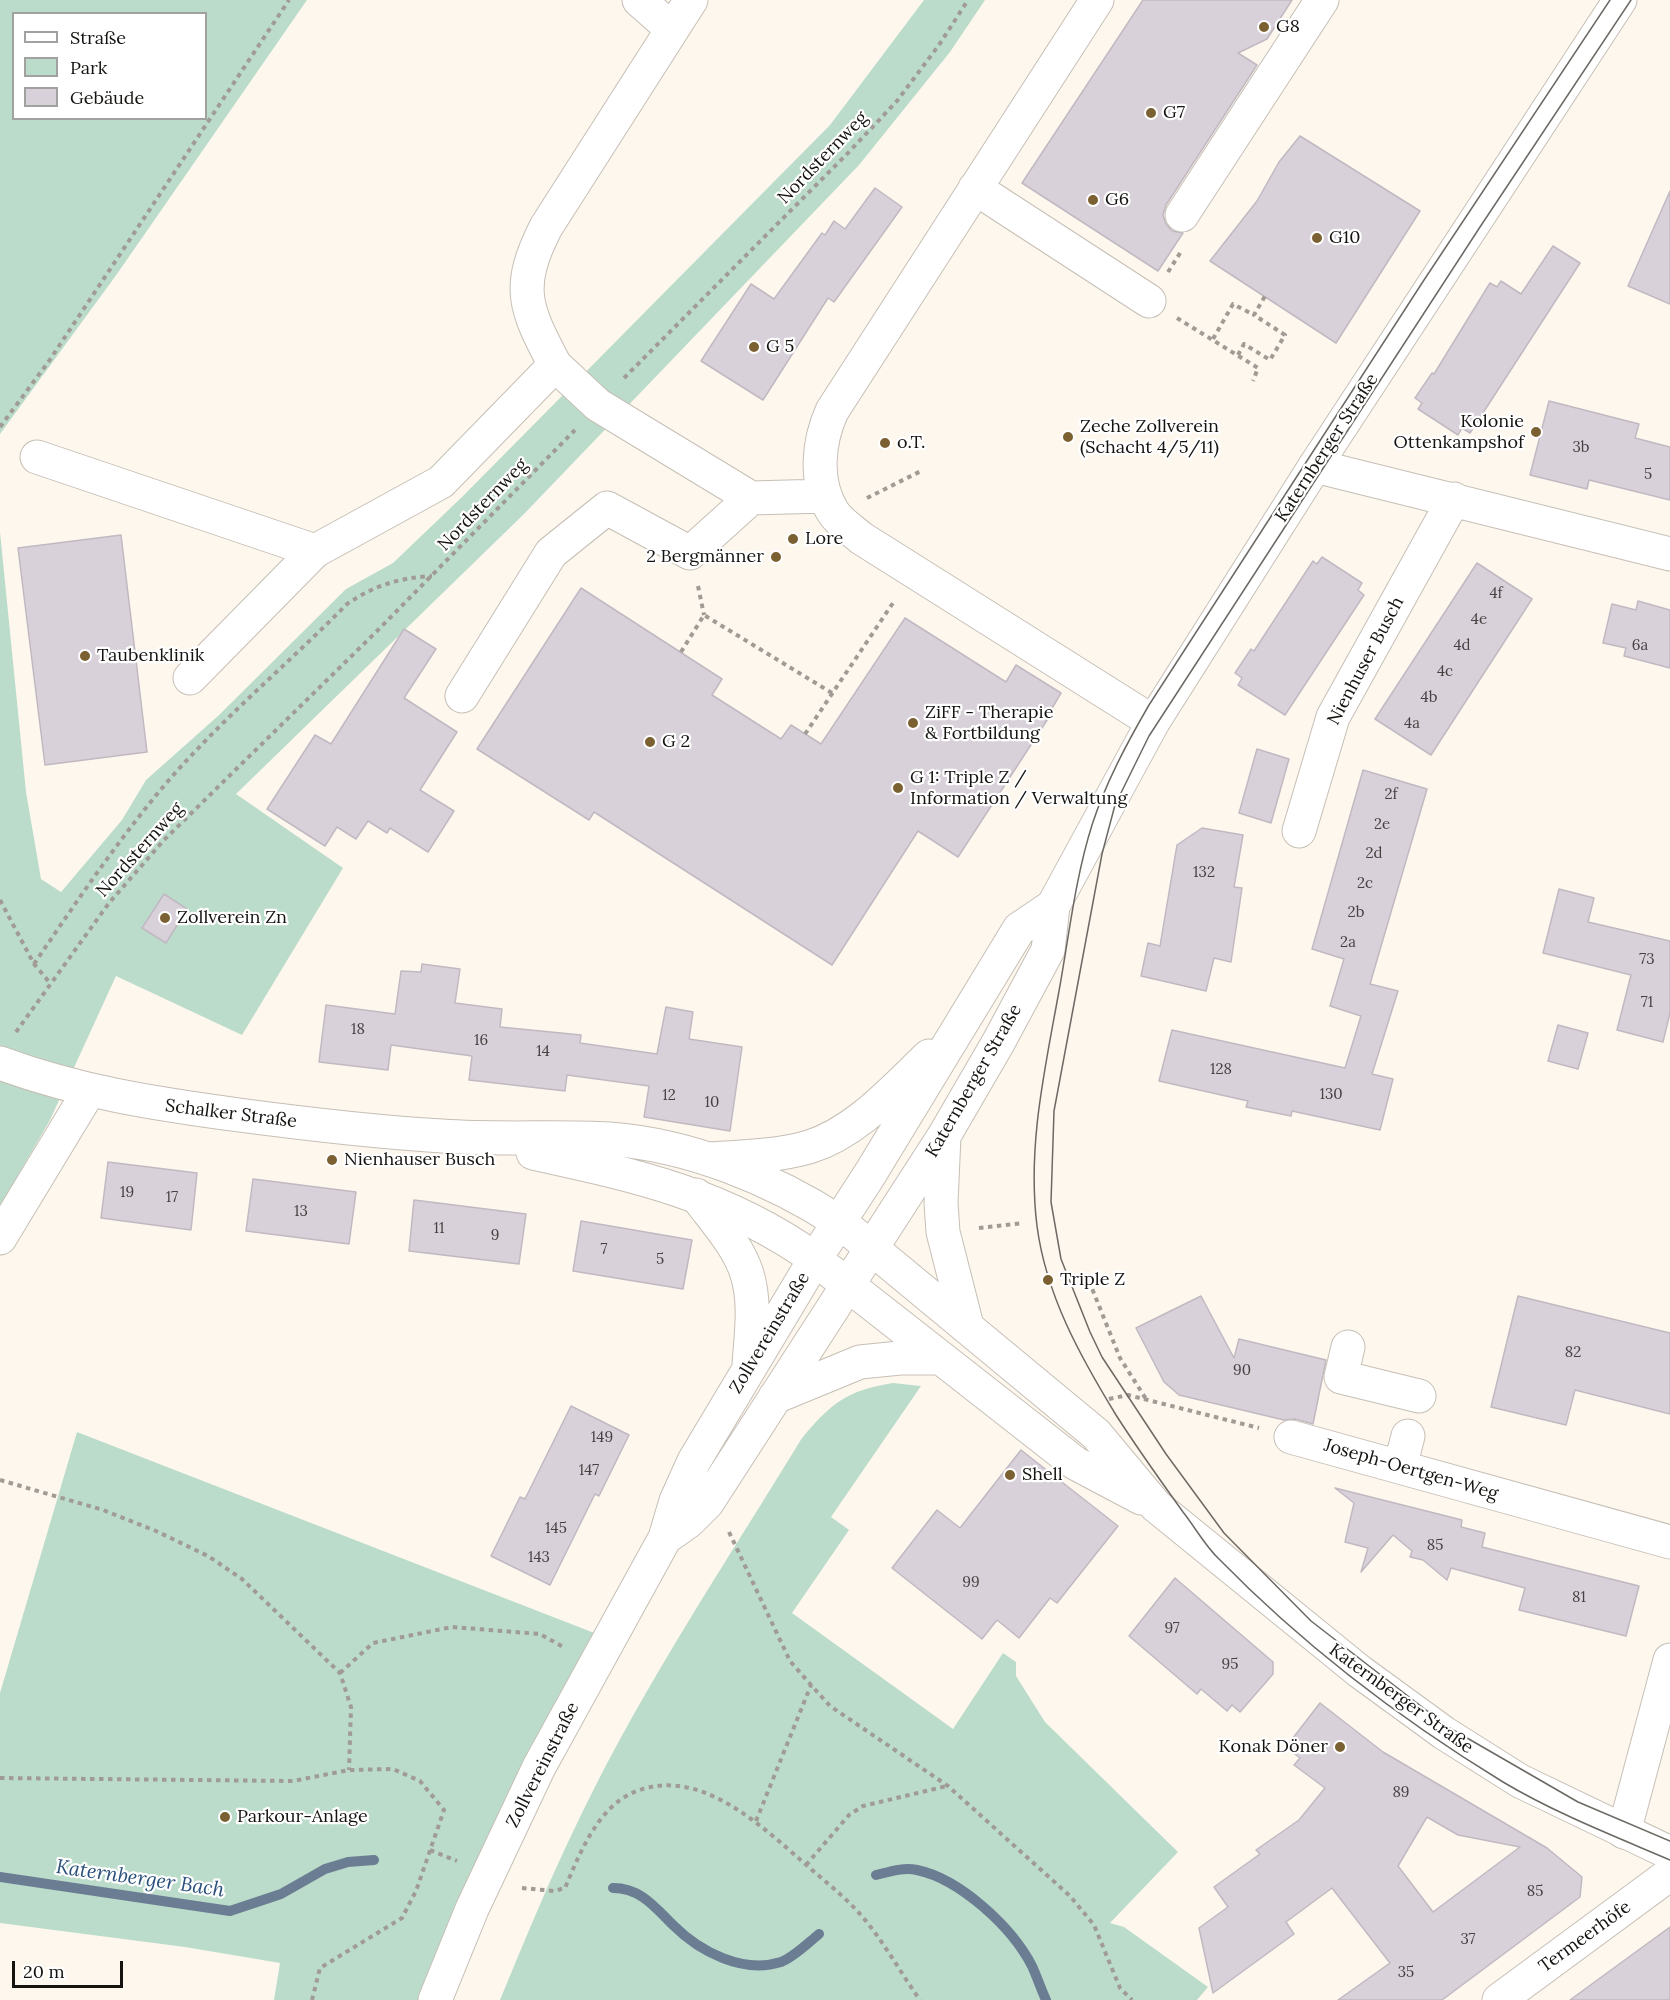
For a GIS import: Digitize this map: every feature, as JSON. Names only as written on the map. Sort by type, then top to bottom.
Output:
[{"type":"main road","points":[[639,0],[672,29]]},
{"type":"main road","points":[[691,0],[546,227],[530,264],[526,289],[529,310],[555,365],[598,405],[751,498],[830,505]]},
{"type":"main road","points":[[1097,0],[832,411],[822,434],[820,464],[830,505],[861,538],[1153,722]]},
{"type":"main road","points":[[1182,215],[1322,0]]},
{"type":"main road","name":"Katernberger Straße","points":[[847,1283],[944,1136],[1048,950],[1053,906],[1153,722],[1315,466],[1620,0]]},
{"type":"main road","points":[[975,188],[1149,301]]},
{"type":"main road","points":[[190,678],[315,550],[441,482],[555,365]]},
{"type":"main road","points":[[37,457],[315,550]]},
{"type":"main road","points":[[1315,466],[1670,554]]},
{"type":"main road","points":[[462,696],[551,554],[607,508],[690,553],[751,498]]},
{"type":"main road","name":"Nienhuser Busch","points":[[1299,831],[1333,717],[1454,500]]},
{"type":"main road","name":"Katernberger Straße","points":[[1053,906],[1019,928],[815,1259],[1076,1463],[1156,1506],[1359,1671],[1444,1733],[1520,1781],[1670,1853]]},
{"type":"main road","points":[[709,1159],[748,1157],[809,1147],[842,1132],[879,1104],[960,1025]]},
{"type":"main road","name":"Schalker Straße","points":[[0,1063],[89,1091],[148,1103],[330,1127],[467,1138],[612,1139],[709,1159],[782,1188],[839,1222]]},
{"type":"main road","points":[[0,1238],[89,1091]]},
{"type":"main road","points":[[944,1136],[941,1203],[943,1232],[967,1326]]},
{"type":"main road","name":"Schalker Straße","points":[[467,1138],[611,1170],[696,1195],[764,1225],[815,1259]]},
{"type":"main road","points":[[696,1195],[733,1244],[747,1274],[752,1323],[748,1369]]},
{"type":"main road","name":"Katernberger Straße","points":[[839,1222],[1096,1434],[1156,1506]]},
{"type":"main road","name":"Zollvereinstraße","points":[[435,2000],[538,1767],[665,1538],[676,1501],[694,1461],[815,1259]]},
{"type":"main road","name":"Zollvereinstraße","points":[[665,1538],[689,1521],[707,1503],[847,1283]]},
{"type":"main road","points":[[1348,1347],[1341,1377],[1419,1396]]},
{"type":"main road","points":[[775,1396],[860,1362],[900,1358],[939,1358]]},
{"type":"main road","name":"Joseph-Oertgen-Weg","points":[[1291,1437],[1404,1452],[1670,1542]]},
{"type":"main road","points":[[1624,1832],[1670,1660]]},
{"type":"main road","name":"Termeerhöfe","points":[[1499,2000],[1670,1874]]},
{"type":"path","points":[[0,427],[49,361],[288,0]]},
{"type":"path","name":"Nordsternweg","points":[[18,1030],[109,903],[164,840],[433,576],[890,108],[939,45],[968,0]]},
{"type":"path","points":[[1182,215],[1198,226],[1149,301],[1258,368],[1253,381]]},
{"type":"path","points":[[1254,315],[1265,296]]},
{"type":"path","points":[[1213,339],[1233,304],[1286,335],[1270,360],[1244,344],[1238,355]]},
{"type":"path","points":[[830,505],[923,470]]},
{"type":"path","points":[[805,734],[914,572]]},
{"type":"path","points":[[34,964],[90,882],[164,786],[250,697],[347,604],[365,592],[404,578],[433,576]]},
{"type":"path","points":[[681,652],[704,615],[832,693]]},
{"type":"path","points":[[0,900],[34,964],[50,983]]},
{"type":"path","points":[[977,1228],[1023,1223]]},
{"type":"path","points":[[1089,1281],[1120,1358],[1149,1400],[1291,1437]]},
{"type":"path","points":[[0,1480],[103,1510],[208,1556],[242,1579],[340,1673],[351,1707],[349,1770]]},
{"type":"path","points":[[707,1503],[732,1536],[790,1661],[811,1686],[831,1706],[948,1786],[1070,1896],[1094,1925],[1120,1988],[1132,2000]]},
{"type":"path","points":[[340,1673],[373,1643],[452,1627],[540,1634],[596,1663]]},
{"type":"path","points":[[756,1821],[811,1686]]},
{"type":"path","points":[[0,1778],[293,1781],[349,1770],[393,1769],[420,1781],[444,1810],[416,1891],[402,1918],[320,1968],[312,2000]]},
{"type":"path","points":[[806,1865],[849,1815],[863,1806],[948,1786]]},
{"type":"path","points":[[490,1872],[518,1887],[534,1890],[565,1888],[582,1849],[606,1813],[631,1793],[654,1788],[686,1787],[710,1794],[756,1821],[859,1913],[920,2000]]},
{"type":"green space","points":[[0,0],[307,0],[117,274],[0,434]]},
{"type":"green space","points":[[924,0],[985,0],[950,52],[859,165],[524,514],[236,794],[343,868],[242,1035],[116,976],[50,1120],[0,1206],[0,532],[26,792],[41,879],[61,892],[122,820],[146,780],[218,716],[346,589],[393,563],[462,497],[830,125]]},
{"type":"green space","points":[[893,1383],[921,1386],[831,1517],[849,1530],[792,1613],[953,1729],[1003,1653],[1016,1662],[1016,1676],[1045,1722],[1178,1852],[1110,1923],[1124,1927],[1208,1987],[1197,2000],[500,2000],[560,1859],[606,1765],[688,1623],[802,1438],[822,1416],[842,1400],[864,1390]]},
{"type":"green space","points":[[77,1432],[602,1636],[428,2000],[274,2000],[280,1963],[185,1947],[0,1923],[0,1693]]},
{"type":"building","name":"G7","points":[[1143,0],[1292,0],[1267,39],[1238,53],[1257,65],[1166,205],[1163,215],[1166,224],[1172,231],[1183,233],[1158,271],[1022,183]]},
{"type":"building","name":"G10","points":[[1300,136],[1420,211],[1336,343],[1210,261],[1257,201],[1279,162]]},
{"type":"building","points":[[875,188],[902,207],[834,302],[828,298],[763,400],[701,361],[751,284],[774,299],[822,233],[825,235],[834,221],[845,229]]},
{"type":"building","points":[[1670,191],[1670,304],[1628,286]]},
{"type":"building","points":[[1553,246],[1580,263],[1470,433],[1462,428],[1458,435],[1418,409],[1422,403],[1415,398],[1432,373],[1434,374],[1490,283],[1497,287],[1501,281],[1521,294]]},
{"type":"building","points":[[1549,401],[1639,424],[1635,438],[1670,447],[1670,500],[1589,480],[1587,489],[1530,475]]},
{"type":"building","name":"Taubenklinik","points":[[121,535],[147,752],[45,765],[18,548]]},
{"type":"building","points":[[1322,557],[1362,583],[1358,590],[1364,595],[1285,715],[1238,685],[1242,678],[1235,673],[1251,649],[1254,651],[1313,561],[1317,564]]},
{"type":"building","points":[[1477,563],[1532,599],[1431,755],[1375,719]]},
{"type":"building","points":[[581,588],[722,679],[712,695],[781,739],[791,725],[821,744],[905,618],[1006,682],[1016,665],[1061,693],[1051,710],[1053,711],[958,857],[918,831],[832,965],[594,812],[589,820],[477,749]]},
{"type":"building","points":[[1638,601],[1670,610],[1670,668],[1624,656],[1626,648],[1603,643],[1612,604],[1636,610]]},
{"type":"building","points":[[404,629],[436,649],[404,698],[457,732],[420,790],[454,811],[428,852],[390,828],[387,833],[368,821],[356,839],[337,827],[325,846],[267,809],[315,735],[331,744]]},
{"type":"building","points":[[1257,749],[1289,759],[1271,823],[1239,813]]},
{"type":"building","points":[[1363,770],[1427,789],[1370,984],[1398,991],[1372,1074],[1393,1079],[1380,1130],[1292,1111],[1291,1116],[1246,1107],[1248,1101],[1159,1081],[1172,1030],[1345,1068],[1361,1016],[1330,1006],[1344,959],[1312,949]]},
{"type":"building","points":[[1202,828],[1243,835],[1234,887],[1242,888],[1231,962],[1214,958],[1206,991],[1141,976],[1148,943],[1160,946],[1177,845]]},
{"type":"building","points":[[1559,889],[1594,898],[1588,922],[1670,941],[1670,1013],[1663,1042],[1617,1030],[1631,975],[1543,953]]},
{"type":"building","name":"Zollverein Zn","points":[[164,894],[187,909],[166,943],[142,928]]},
{"type":"building","points":[[422,964],[460,969],[455,1003],[502,1009],[500,1027],[581,1035],[580,1043],[657,1054],[666,1007],[693,1012],[689,1039],[742,1047],[730,1131],[644,1117],[649,1086],[567,1075],[565,1091],[469,1080],[472,1056],[391,1045],[388,1070],[319,1062],[326,1005],[395,1014],[401,971],[421,972]]},
{"type":"building","points":[[1558,1025],[1588,1033],[1578,1069],[1548,1061]]},
{"type":"building","points":[[108,1162],[197,1173],[191,1230],[101,1218]]},
{"type":"building","points":[[253,1179],[356,1192],[349,1244],[246,1231]]},
{"type":"building","points":[[414,1200],[526,1214],[519,1264],[409,1251]]},
{"type":"building","points":[[581,1221],[692,1240],[683,1289],[573,1271]]},
{"type":"building","points":[[1201,1296],[1234,1358],[1239,1339],[1326,1360],[1313,1424],[1295,1419],[1284,1420],[1179,1395],[1164,1382],[1136,1328]]},
{"type":"building","points":[[1518,1296],[1670,1333],[1670,1414],[1575,1390],[1566,1425],[1491,1407]]},
{"type":"building","points":[[571,1406],[629,1435],[599,1496],[595,1494],[550,1585],[491,1556],[520,1497],[525,1499]]},
{"type":"building","points":[[1021,1450],[1118,1526],[1057,1603],[1050,1598],[1019,1638],[997,1620],[982,1639],[892,1568],[937,1510],[960,1528]]},
{"type":"building","points":[[1335,1488],[1462,1520],[1461,1527],[1485,1533],[1482,1547],[1639,1586],[1626,1636],[1519,1610],[1525,1588],[1451,1568],[1447,1580],[1423,1560],[1410,1557],[1412,1551],[1393,1535],[1361,1572],[1368,1548],[1345,1542],[1354,1503]]},
{"type":"building","points":[[1175,1578],[1273,1662],[1273,1674],[1240,1712],[1232,1705],[1227,1711],[1201,1689],[1197,1694],[1129,1636]]},
{"type":"building","points":[[1320,1703],[1383,1752],[1547,1848],[1582,1877],[1580,1897],[1442,2000],[1338,2000],[1390,1963],[1332,1888],[1286,1922],[1294,1934],[1213,1993],[1199,1928],[1228,1907],[1214,1887],[1260,1854],[1256,1850],[1299,1820],[1325,1788],[1294,1765],[1300,1758],[1286,1747]],"holes":[[[1427,1817],[1458,1835],[1520,1847],[1433,1912],[1398,1866]]]},
{"type":"building","points":[[1670,1927],[1670,2000],[1570,2000],[1622,1962]]},
{"type":"waterway","name":"Katernberger Bach","points":[[0,1877],[230,1911],[281,1894],[325,1869],[348,1862],[374,1860]]},
{"type":"waterway","name":"Katernberger Bach","points":[[876,1875],[901,1869],[917,1870],[950,1883],[967,1894],[1012,1936],[1032,1966],[1046,2000]]},
{"type":"waterway","name":"Katernberger Bach","points":[[613,1888],[631,1891],[646,1899],[696,1944],[737,1963],[767,1965],[781,1962],[819,1934]]},
{"type":"tram line","points":[[1610,0],[1424,280],[1149,705],[1118,763],[1092,825],[1077,887],[1043,1079],[1036,1137],[1034,1196],[1042,1252],[1056,1301],[1066,1324],[1124,1427],[1214,1554],[1251,1591],[1319,1651],[1427,1733],[1503,1782],[1543,1804],[1670,1860]]},
{"type":"tram line","points":[[1631,0],[1480,227],[1149,736],[1115,805],[1102,854],[1054,1111],[1051,1202],[1061,1259],[1102,1357],[1166,1454],[1224,1533],[1311,1621],[1448,1727],[1578,1802],[1670,1841]]},
{"type":"place","name":"G8","points":[[1264,27]]},
{"type":"place","name":"G7","points":[[1151,113]]},
{"type":"place","name":"G6","points":[[1093,200]]},
{"type":"place","name":"G10","points":[[1317,238]]},
{"type":"place","name":"G 5","points":[[754,347]]},
{"type":"place","name":"Kolonie Ottenkampshof","points":[[1536,432]]},
{"type":"place","name":"Zeche Zollverein (Schacht 4/5/11)","points":[[1068,437]]},
{"type":"place","name":"o.T.","points":[[885,443]]},
{"type":"place","name":"Lore","points":[[793,539]]},
{"type":"place","name":"2 Bergmänner","points":[[776,557]]},
{"type":"place","name":"Taubenklinik","points":[[85,656]]},
{"type":"place","name":"ZiFF - Therapie & Fortbildung","points":[[913,723]]},
{"type":"place","name":"G 2","points":[[650,742]]},
{"type":"place","name":"G 1: Triple Z / Information / Verwaltung","points":[[898,788]]},
{"type":"place","name":"Zollverein Zn","points":[[165,918]]},
{"type":"place","name":"Nienhauser Busch","points":[[332,1160]]},
{"type":"place","name":"Triple Z","points":[[1048,1280]]},
{"type":"place","name":"Shell","points":[[1010,1475]]},
{"type":"place","name":"Konak Döner","points":[[1340,1747]]},
{"type":"place","name":"Parkour-Anlage","points":[[225,1817]]}]
